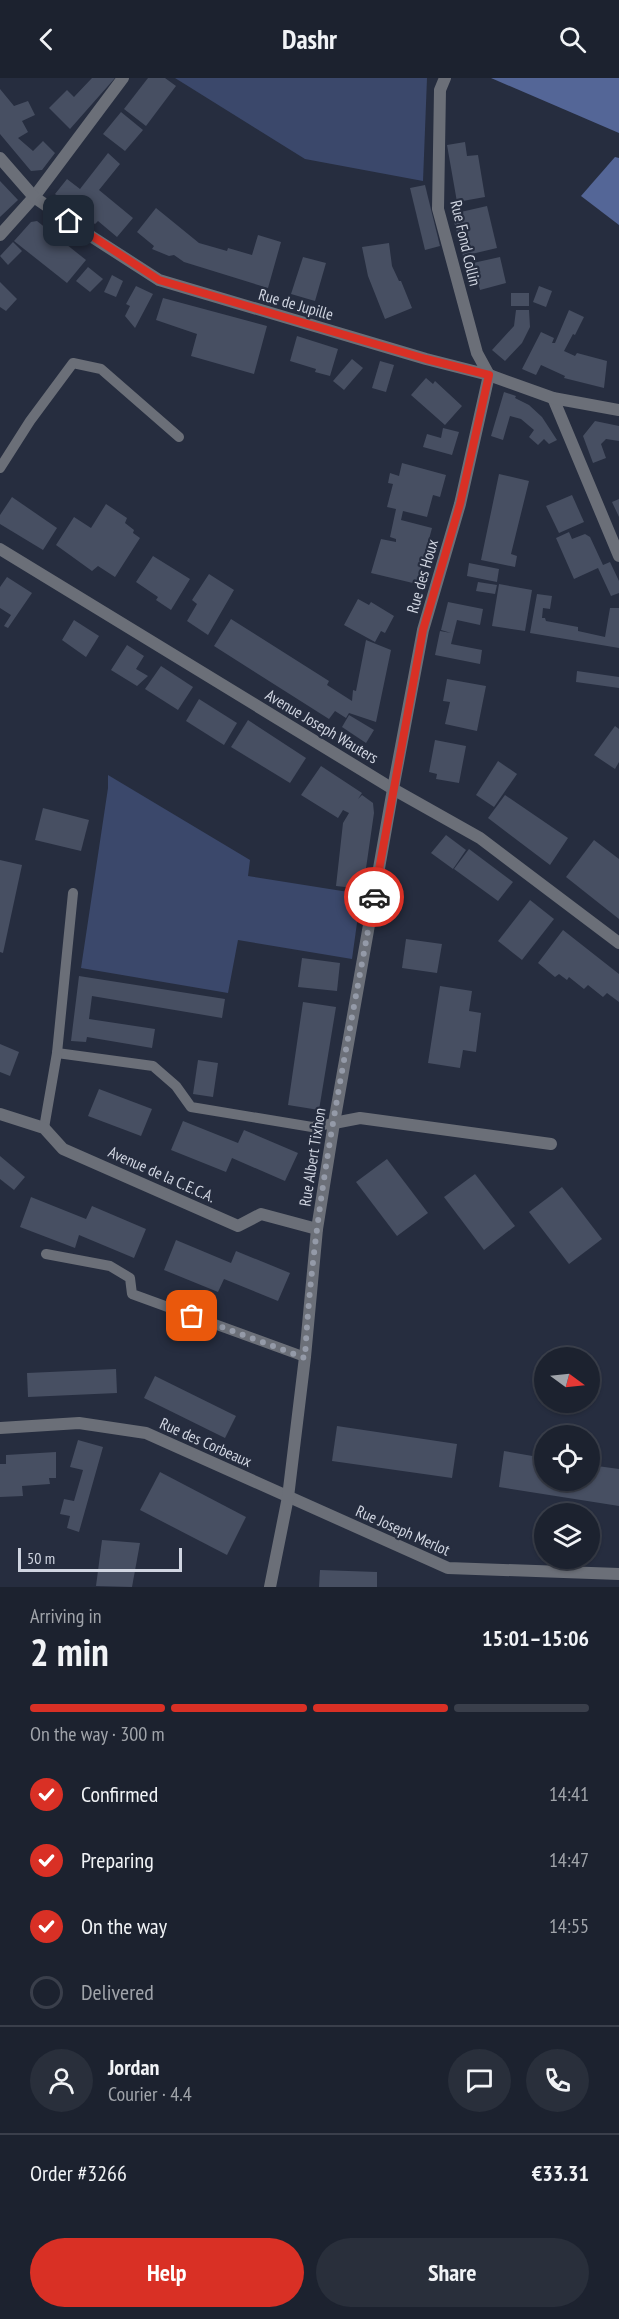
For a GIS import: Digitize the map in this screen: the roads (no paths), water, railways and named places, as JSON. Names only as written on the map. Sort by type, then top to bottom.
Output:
[{"type":"street","points":[[0,234],[34,197],[123,78]]},
{"type":"street","name":"Rue Fond Collin","points":[[445,78],[440,90],[438,209],[477,353],[489,375]]},
{"type":"street","name":"Rue de Jupille","points":[[0,158],[34,197],[159,280],[426,359],[489,375],[553,398],[619,410]]},
{"type":"street","name":"Rue des Houx","points":[[393,789],[423,630],[460,504],[489,375]]},
{"type":"street","points":[[553,398],[619,556]]},
{"type":"street","name":"Avenue Joseph Wauters","points":[[0,549],[393,789],[480,838],[619,943]]},
{"type":"street","name":"Rue Albert Tixhon","points":[[270,1587],[288,1497],[305,1358],[317,1229],[393,789]]},
{"type":"street","name":"Avenue de la C.E.C.A.","points":[[0,1114],[44,1128],[63,1149],[238,1226],[261,1215],[317,1229]]},
{"type":"street","points":[[334,1123],[360,1118],[551,1144]]},
{"type":"street","name":"Rue des Corbeaux","points":[[0,1428],[80,1423],[146,1433],[288,1497]]},
{"type":"street","name":"Rue Joseph Merlot","points":[[288,1497],[448,1568],[619,1574]]},
{"type":"lane","points":[[0,468],[30,421],[73,363],[101,369],[179,437]]},
{"type":"lane","points":[[44,1128],[57,1053],[74,893]]},
{"type":"lane","points":[[57,1053],[153,1066],[176,1086],[191,1107],[312,1127],[334,1123]]},
{"type":"lane","points":[[46,1254],[110,1266],[130,1278],[132,1294],[305,1358]]}]
